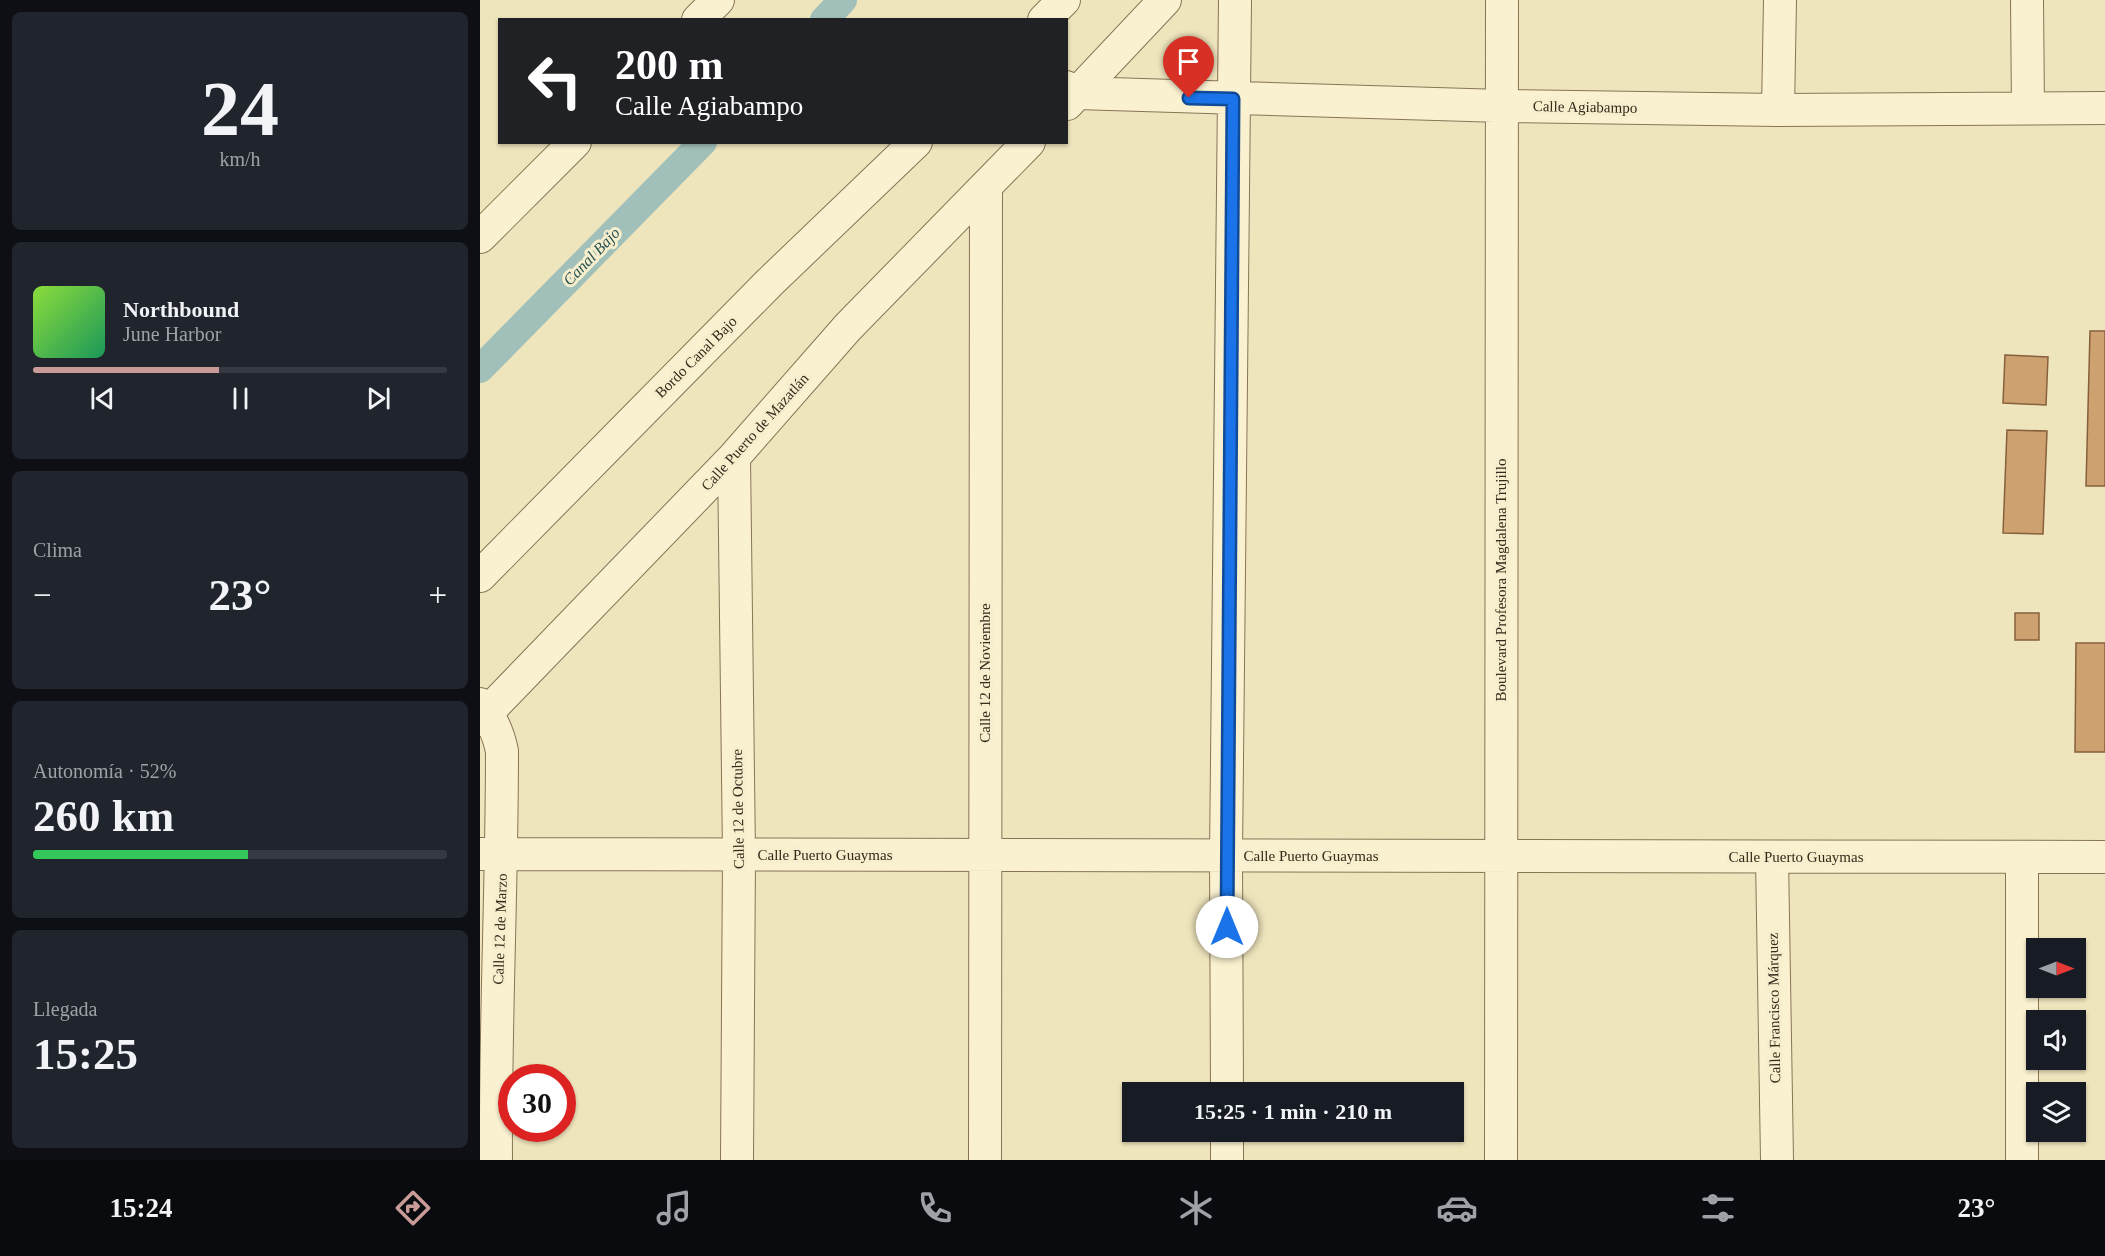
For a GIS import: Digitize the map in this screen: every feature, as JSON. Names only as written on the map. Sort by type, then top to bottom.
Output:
[{"type":"street","points":[[700,18],[718,0]]},
{"type":"street","points":[[1046,18],[1064,0]]},
{"type":"street","points":[[1070,95],[1165,0]]},
{"type":"street","points":[[1227,1082],[1226,856],[1235,0]]},
{"type":"street","name":"Boulevard Profesora Magdalena Trujillo","points":[[1501,1160],[1502,0]]},
{"type":"street","points":[[1778,110],[1780,0]]},
{"type":"street","points":[[2027,0],[2028,108]]},
{"type":"street","name":"Calle Agiabampo","points":[[1070,95],[1502,106],[1778,110],[2105,108]]},
{"type":"street","points":[[480,237],[573,144]]},
{"type":"street","name":"Bordo Canal Bajo","points":[[480,576],[770,282],[914,144]]},
{"type":"street","name":"Calle Puerto de Mazatlán","points":[[482,713],[734,457],[848,327],[1027,144]]},
{"type":"street","name":"Calle 12 de Noviembre","points":[[984,1160],[986,186]]},
{"type":"street","name":"Calle 12 de Octubre","points":[[734,457],[739,855],[737,1160]]},
{"type":"street","name":"Calle 12 de Marzo","points":[[482,713],[499,734],[502,751],[491,854],[496,1160]]},
{"type":"street","name":"Calle Puerto Guaymas","points":[[491,854],[2105,857]]},
{"type":"street","name":"Calle Francisco Márquez","points":[[1772,857],[1777,1160]]},
{"type":"street","points":[[2022,857],[2022,1160]]},
{"type":"street","points":[[1227,1142],[1227,1160]]},
{"type":"building","points":[[2090,331],[2105,331],[2105,486],[2086,486]]},
{"type":"building","points":[[2005,355],[2048,357],[2046,405],[2003,403]]},
{"type":"building","points":[[2007,430],[2047,431],[2043,534],[2003,533]]},
{"type":"building","points":[[2015,613],[2039,613],[2039,640],[2015,640]]},
{"type":"building","points":[[2076,643],[2105,643],[2105,752],[2075,752]]},
{"type":"waterway","name":"Canal Bajo","points":[[826,18],[843,0]]},
{"type":"waterway","name":"Canal Bajo","points":[[480,369],[701,144]]},
{"type":"route","points":[[1189,98],[1233,99],[1227,927]]}]
